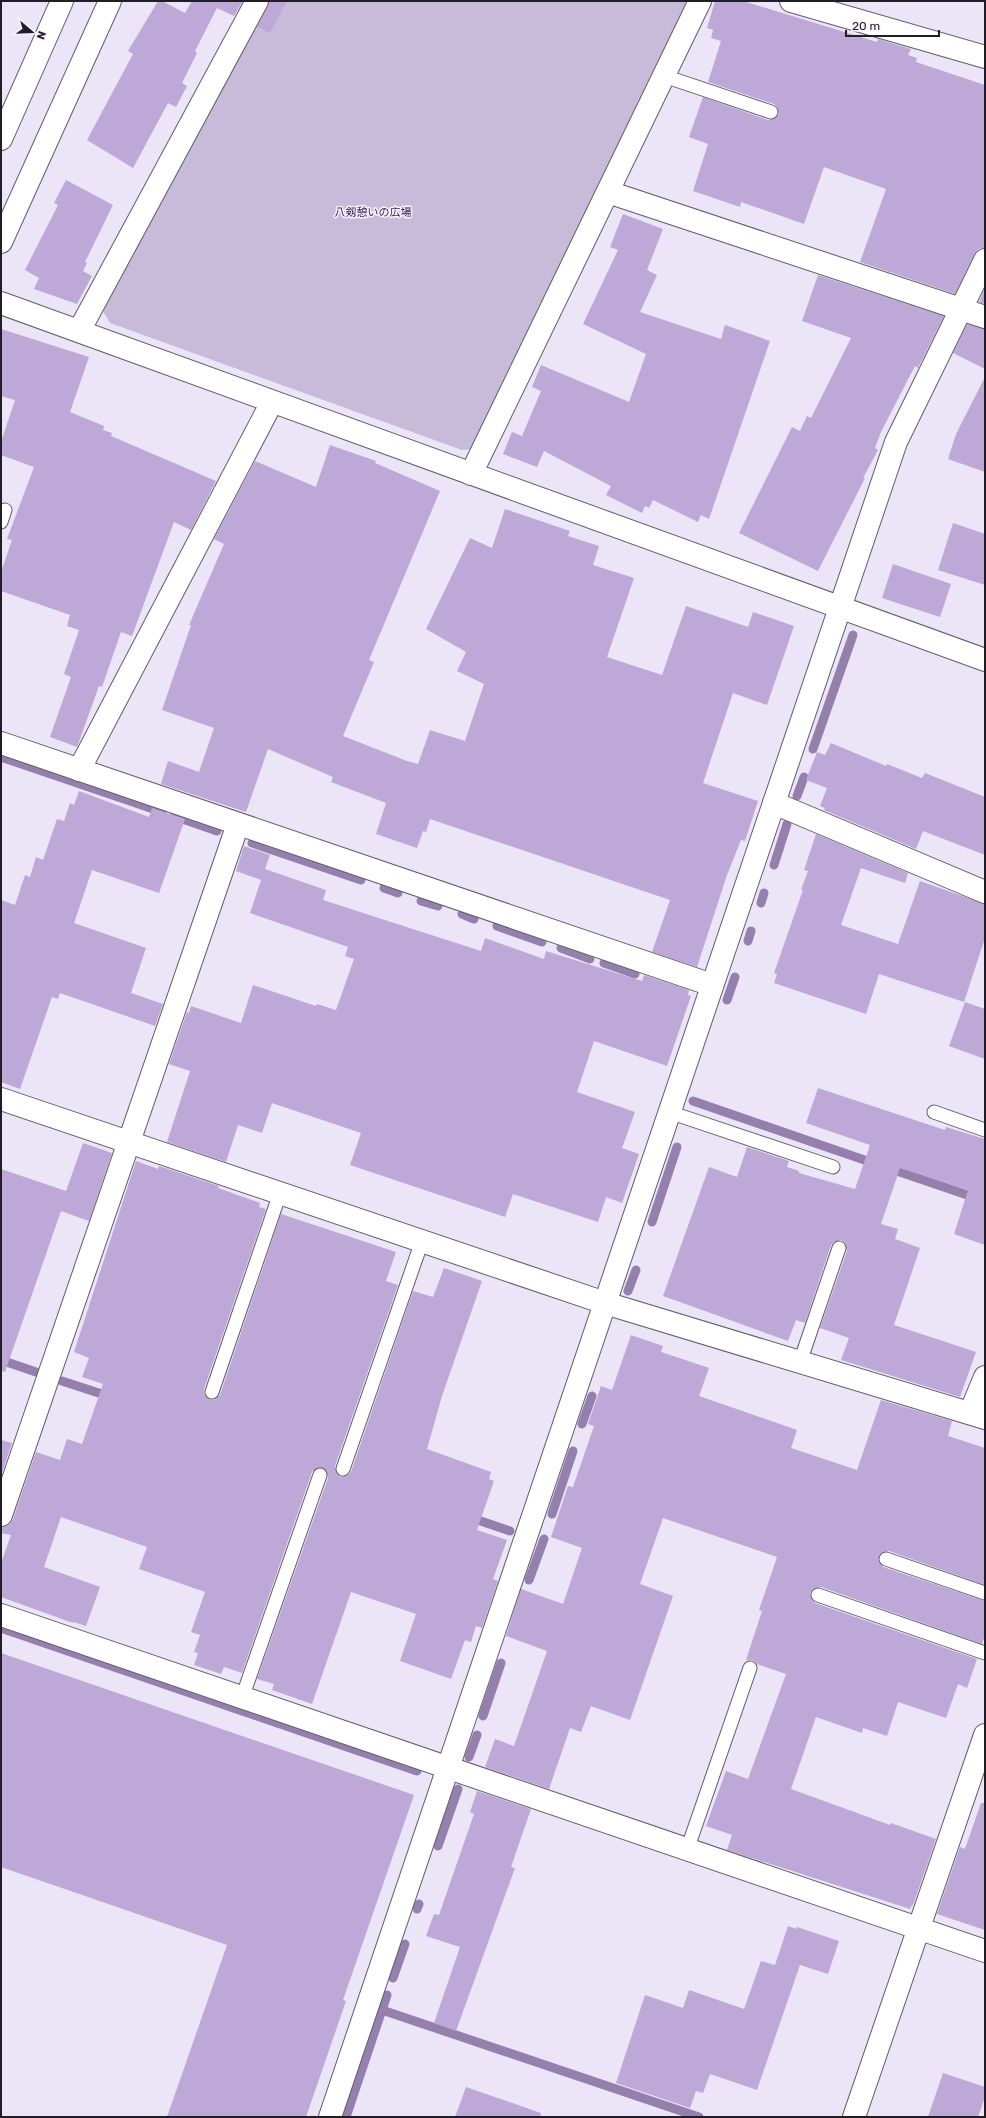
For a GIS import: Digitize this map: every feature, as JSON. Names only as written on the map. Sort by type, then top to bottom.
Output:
[{"type":"street","points":[[1,139],[62,1]]},
{"type":"street","points":[[1,242],[110,1]]},
{"type":"street","points":[[79,331],[257,1]]},
{"type":"street","points":[[471,474],[700,1]]},
{"type":"street","points":[[791,1],[985,57]]},
{"type":"street","points":[[608,192],[985,317]]},
{"type":"street","points":[[330,2117],[896,442],[985,260]]},
{"type":"street","points":[[1,303],[840,609],[985,660]]},
{"type":"street","points":[[79,770],[272,402]]},
{"type":"street","points":[[1,743],[712,985]]},
{"type":"street","points":[[774,803],[985,892]]},
{"type":"street","points":[[1,1515],[238,824]]},
{"type":"street","points":[[1,1099],[605,1303],[978,1416],[985,1377]]},
{"type":"street","points":[[1,1615],[985,1951]]},
{"type":"street","points":[[854,2117],[985,1735]]},
{"type":"lane","points":[[664,76],[771,112]]},
{"type":"lane","points":[[669,1112],[833,1167]]},
{"type":"lane","points":[[934,1112],[985,1130]]},
{"type":"lane","points":[[212,1392],[280,1193]]},
{"type":"lane","points":[[343,1469],[422,1241]]},
{"type":"lane","points":[[800,1362],[839,1248]]},
{"type":"lane","points":[[242,1698],[320,1475]]},
{"type":"lane","points":[[886,1559],[985,1593]]},
{"type":"lane","points":[[818,1595],[985,1653]]},
{"type":"lane","points":[[687,1850],[750,1668]]},
{"type":"green space","name":"八剱憩いの広場","points":[[267,1],[689,1],[472,449],[462,450],[110,323],[103,311]]},
{"type":"building","points":[[158,1],[162,1],[185,13],[192,1],[243,1],[234,16],[217,8],[195,51],[197,53],[182,83],[187,86],[176,107],[168,103],[133,168],[87,140],[133,54],[128,51]]},
{"type":"building","points":[[269,1],[287,1],[270,33],[257,27]]},
{"type":"building","points":[[715,1],[743,1],[877,42],[878,39],[911,49],[908,55],[917,58],[916,62],[985,85],[985,248],[978,249],[974,255],[955,294],[860,262],[886,189],[824,167],[804,224],[741,202],[740,207],[693,191],[708,144],[689,137],[703,97],[768,120],[776,118],[779,114],[777,107],[774,104],[708,82],[721,41],[711,38],[713,30],[707,28]]},
{"type":"building","points":[[66,180],[113,205],[85,262],[87,263],[83,271],[92,276],[77,304],[34,289],[39,278],[25,270],[58,205],[54,203]]},
{"type":"building","points":[[623,214],[663,229],[647,270],[657,275],[640,312],[721,339],[725,325],[770,341],[709,519],[701,515],[698,522],[653,500],[649,508],[645,506],[642,513],[606,495],[611,486],[544,451],[537,467],[503,454],[512,432],[522,436],[541,391],[532,387],[541,365],[629,402],[646,354],[583,324],[618,250],[610,247]]},
{"type":"building","points":[[818,275],[944,316],[918,368],[915,366],[881,432],[875,448],[878,450],[818,571],[739,533],[792,427],[800,431],[807,416],[811,418],[851,338],[802,321]]},
{"type":"building","points":[[985,288],[985,304],[979,302]]},
{"type":"building","points":[[967,324],[985,329],[985,369],[953,353]]},
{"type":"building","points":[[1,329],[89,357],[70,412],[104,426],[103,430],[112,433],[111,436],[216,481],[191,530],[174,522],[132,636],[121,632],[102,687],[99,686],[77,747],[50,737],[71,677],[64,674],[79,630],[67,626],[70,615],[1,591],[1,572],[12,540],[7,539],[34,467],[1,455],[1,442],[15,400],[1,396]]},
{"type":"building","points":[[985,377],[985,472],[948,459],[956,434]]},
{"type":"building","points":[[330,445],[376,461],[375,463],[440,491],[369,660],[374,662],[343,736],[407,761],[418,764],[430,730],[465,741],[484,684],[457,671],[466,652],[426,629],[470,538],[492,548],[505,509],[570,531],[568,536],[599,546],[593,565],[634,578],[607,657],[662,675],[686,606],[748,627],[753,612],[794,626],[767,705],[733,693],[703,783],[758,801],[745,841],[741,840],[727,875],[697,967],[652,952],[670,900],[430,819],[426,832],[423,831],[417,848],[376,834],[386,803],[331,782],[333,777],[268,749],[246,812],[161,784],[168,761],[199,772],[214,728],[162,710],[191,625],[189,625],[224,544],[214,539],[255,461],[316,487]]},
{"type":"building","points":[[953,523],[985,534],[985,585],[938,570]]},
{"type":"building","points":[[893,564],[951,584],[940,617],[882,598]]},
{"type":"building","points":[[831,743],[886,766],[887,764],[922,778],[925,773],[985,797],[985,855],[923,831],[916,849],[824,810],[825,808],[820,806],[827,788],[806,780],[817,752],[825,755]]},
{"type":"building","points":[[79,791],[149,817],[152,808],[185,819],[159,893],[92,870],[74,923],[146,948],[131,993],[163,1004],[155,1026],[60,993],[58,999],[52,997],[20,1089],[1,1082],[1,900],[15,905],[25,875],[30,877],[36,857],[43,860],[57,819],[64,821],[70,803],[74,805]]},
{"type":"building","points":[[816,834],[908,873],[905,883],[861,868],[841,925],[898,944],[920,881],[985,904],[985,938],[964,1002],[879,974],[866,1014],[774,983],[777,974],[774,973],[803,890],[801,890],[808,871],[804,870]]},
{"type":"building","points":[[244,846],[270,855],[265,869],[326,890],[323,900],[481,951],[485,938],[544,959],[546,951],[642,981],[644,975],[689,990],[688,995],[691,996],[667,1066],[594,1041],[577,1092],[635,1112],[622,1148],[639,1154],[622,1203],[606,1197],[598,1222],[513,1194],[505,1217],[350,1165],[361,1133],[272,1103],[262,1133],[238,1125],[226,1162],[167,1142],[190,1071],[169,1064],[187,1012],[189,1013],[191,1006],[241,1023],[253,985],[316,1006],[317,1004],[336,1010],[354,959],[345,956],[348,947],[250,913],[261,880],[236,871]]},
{"type":"building","points":[[965,1002],[985,1009],[985,1059],[949,1046]]},
{"type":"building","points":[[818,1088],[945,1130],[946,1127],[985,1139],[985,1245],[954,1234],[968,1190],[900,1168],[881,1224],[898,1229],[895,1239],[920,1248],[894,1325],[976,1352],[960,1397],[841,1360],[849,1338],[820,1328],[847,1251],[845,1243],[841,1240],[834,1242],[831,1245],[805,1323],[796,1320],[788,1341],[663,1296],[709,1167],[737,1177],[747,1147],[789,1161],[787,1167],[799,1171],[799,1173],[855,1189],[870,1145],[806,1123]]},
{"type":"building","points":[[83,1143],[112,1153],[89,1221],[61,1211],[5,1372],[1,1371],[1,1169],[66,1191]]},
{"type":"building","points":[[136,1161],[158,1169],[159,1166],[219,1186],[218,1188],[260,1203],[259,1207],[266,1209],[204,1389],[204,1394],[209,1399],[214,1400],[220,1395],[281,1214],[396,1252],[386,1281],[398,1285],[335,1466],[337,1474],[341,1477],[348,1475],[351,1472],[413,1291],[433,1297],[444,1268],[482,1281],[442,1396],[427,1449],[491,1472],[489,1479],[494,1481],[477,1530],[507,1540],[493,1579],[498,1581],[482,1628],[476,1626],[471,1642],[465,1640],[451,1679],[400,1661],[416,1614],[351,1592],[312,1704],[272,1690],[274,1684],[257,1679],[328,1478],[326,1470],[322,1467],[315,1469],[312,1472],[242,1673],[224,1667],[221,1674],[194,1665],[198,1653],[194,1652],[200,1635],[191,1632],[205,1592],[139,1569],[147,1547],[61,1517],[44,1567],[100,1587],[86,1626],[73,1623],[1,1597],[1,1563],[11,1535],[1,1533],[1,1527],[9,1525],[13,1519],[36,1452],[60,1460],[67,1439],[82,1444],[103,1384],[82,1377],[89,1358],[74,1352]]},
{"type":"building","points":[[631,1335],[663,1346],[661,1352],[709,1368],[699,1396],[797,1430],[791,1448],[857,1470],[881,1400],[952,1421],[948,1436],[985,1448],[985,1585],[889,1551],[881,1553],[878,1560],[883,1567],[985,1601],[985,1635],[982,1644],[821,1587],[813,1589],[810,1593],[812,1600],[815,1603],[977,1659],[967,1688],[958,1684],[946,1718],[898,1702],[887,1736],[863,1728],[862,1733],[816,1717],[791,1789],[890,1825],[891,1823],[936,1839],[913,1905],[910,1909],[727,1850],[732,1835],[706,1826],[726,1771],[748,1779],[786,1674],[757,1664],[752,1660],[746,1660],[762,1611],[759,1610],[777,1557],[663,1518],[640,1584],[673,1596],[630,1720],[591,1706],[581,1732],[570,1728],[549,1789],[485,1767],[495,1739],[514,1746],[547,1651],[506,1636],[521,1589],[563,1604],[582,1548],[551,1537],[568,1486],[573,1487],[594,1426],[588,1424],[601,1386],[612,1390]]},
{"type":"building","points":[[1,1440],[12,1443],[1,1476]]},
{"type":"building","points":[[1,1653],[414,1795],[343,2000],[346,2001],[306,2117],[167,2117],[227,1945],[1,1867]]},
{"type":"building","points":[[477,1791],[531,1809],[511,1867],[515,1868],[456,2031],[434,2023],[460,1947],[426,1936],[434,1914],[439,1915],[474,1814],[470,1812]]},
{"type":"building","points":[[981,1803],[985,1803],[985,1930],[937,1914],[960,1847],[965,1849]]},
{"type":"building","points":[[788,1926],[796,1929],[797,1927],[839,1941],[828,1974],[800,1965],[757,2090],[710,2074],[703,2093],[696,2091],[690,2108],[616,2083],[645,1995],[683,2008],[689,1990],[744,2009],[761,1961],[775,1965]]},
{"type":"building","points":[[943,2073],[985,2087],[985,2097],[978,2117],[928,2117]]},
{"type":"building","points":[[466,2087],[541,2113],[540,2117],[455,2117]]},
{"type":"waterway","points":[[813,749],[853,635]]},
{"type":"waterway","points":[[1,757],[162,812]]},
{"type":"waterway","points":[[797,796],[804,777]]},
{"type":"waterway","points":[[174,816],[217,831]]},
{"type":"waterway","points":[[774,865],[787,824]]},
{"type":"waterway","points":[[252,843],[361,880]]},
{"type":"waterway","points":[[384,888],[398,893]]},
{"type":"waterway","points":[[761,903],[764,893]]},
{"type":"waterway","points":[[421,901],[438,906]]},
{"type":"waterway","points":[[462,914],[474,919]]},
{"type":"waterway","points":[[497,926],[542,942]]},
{"type":"waterway","points":[[748,941],[751,931]]},
{"type":"waterway","points":[[561,948],[590,959]]},
{"type":"waterway","points":[[604,963],[635,974]]},
{"type":"waterway","points":[[727,1000],[735,977]]},
{"type":"waterway","points":[[693,1101],[876,1164]]},
{"type":"waterway","points":[[652,1222],[677,1147]]},
{"type":"waterway","points":[[888,1168],[985,1201]]},
{"type":"waterway","points":[[628,1291],[636,1270]]},
{"type":"waterway","points":[[1,1360],[36,1372]]},
{"type":"waterway","points":[[62,1381],[111,1397]]},
{"type":"waterway","points":[[582,1424],[592,1396]]},
{"type":"waterway","points":[[552,1514],[573,1451]]},
{"type":"waterway","points":[[309,1464],[323,1469]]},
{"type":"waterway","points":[[469,1517],[510,1531]]},
{"type":"waterway","points":[[529,1580],[544,1539]]},
{"type":"waterway","points":[[1,1628],[417,1771]]},
{"type":"waterway","points":[[483,1716],[501,1663]]},
{"type":"waterway","points":[[469,1757],[477,1735]]},
{"type":"waterway","points":[[438,1846],[458,1789]]},
{"type":"waterway","points":[[417,1909],[419,1904]]},
{"type":"waterway","points":[[393,1978],[405,1944]]},
{"type":"waterway","points":[[346,2117],[387,1995]]},
{"type":"waterway","points":[[382,2010],[699,2117]]}]
